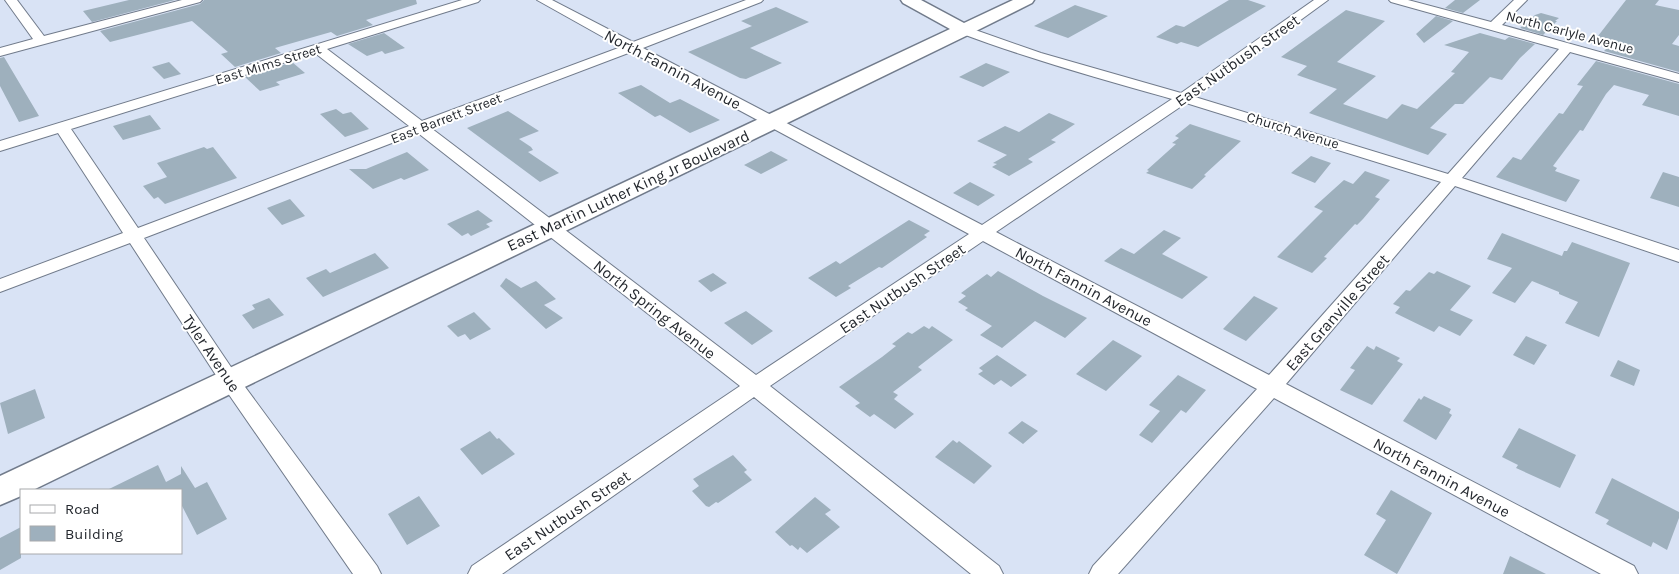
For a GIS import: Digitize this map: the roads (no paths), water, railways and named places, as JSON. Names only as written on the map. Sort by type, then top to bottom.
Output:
[{"type":"main road","name":"Church Avenue","points":[[909,0],[964,30]]},
{"type":"main road","name":"East Martin Luther King Jr Boulevard","points":[[0,491],[1026,0]]},
{"type":"street","points":[[11,0],[41,41]]},
{"type":"street","points":[[0,52],[196,0]]},
{"type":"street","name":"East Mims Street","points":[[0,146],[474,0]]},
{"type":"street","name":"North Fannin Avenue","points":[[543,0],[1625,574]]},
{"type":"street","name":"East Barrett Street","points":[[0,286],[757,0]]},
{"type":"street","name":"East Nutbush Street","points":[[481,574],[755,386],[1184,97],[1322,0]]},
{"type":"street","name":"North Carlyle Avenue","points":[[1395,0],[1679,78]]},
{"type":"street","points":[[1493,27],[1521,0]]},
{"type":"street","name":"Church Avenue","points":[[964,30],[1020,50],[1184,97],[1453,180],[1679,256]]},
{"type":"street","name":"East Granville Street","points":[[1102,574],[1271,387],[1568,47]]},
{"type":"street","name":"North Spring Avenue","points":[[317,48],[755,386],[990,574]]},
{"type":"street","name":"Tyler Avenue","points":[[62,127],[230,381],[368,574]]}]
